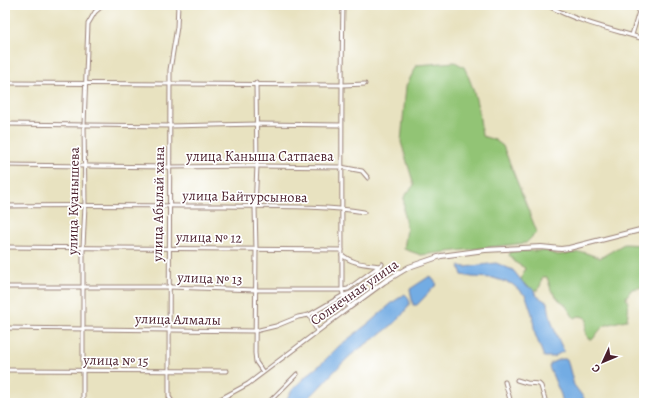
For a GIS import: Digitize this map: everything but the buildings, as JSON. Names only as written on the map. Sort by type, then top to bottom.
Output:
[{"type":"street","name":"улица Куанышева","points":[[83,403],[83,247],[85,205],[84,124],[88,24],[95,12],[103,5]]},
{"type":"street","name":"улица Абылай хана","points":[[173,403],[169,397],[170,70],[178,5]]},
{"type":"street","points":[[343,5],[343,85],[341,125],[342,296],[350,307]]},
{"type":"street","points":[[547,5],[586,23],[644,39]]},
{"type":"street","points":[[632,35],[641,5]]},
{"type":"street","points":[[5,83],[366,84]]},
{"type":"street","points":[[256,84],[257,166],[255,207],[255,331],[256,362],[263,372]]},
{"type":"street","points":[[5,124],[170,126],[256,124],[341,125]]},
{"type":"street","name":"улица Каныша Сатпаева","points":[[5,165],[341,167],[362,171],[368,178]]},
{"type":"street","name":"улица Байтурсынова","points":[[5,206],[85,205],[342,208],[364,212]]},
{"type":"street","name":"Солнечная улица","points":[[213,403],[248,384],[384,282],[409,267],[441,256],[467,252],[541,247],[561,249],[569,248],[644,229]]},
{"type":"street","name":"улица № 12","points":[[5,247],[169,247],[342,250]]},
{"type":"street","points":[[342,256],[347,260],[355,262],[381,265]]},
{"type":"street","points":[[342,290],[348,288],[381,265]]},
{"type":"street","name":"улица Алмалы","points":[[5,328],[255,331],[276,326],[298,317],[309,315],[342,296],[353,292],[369,281],[376,274],[381,265]]},
{"type":"street","name":"улица № 13","points":[[5,287],[169,287],[256,290],[342,290]]},
{"type":"street","points":[[309,315],[318,332]]},
{"type":"street","name":"улица № 15","points":[[5,370],[227,371]]},
{"type":"street","points":[[268,403],[297,374]]},
{"type":"street","points":[[517,380],[526,383],[539,384],[546,403]]},
{"type":"street","points":[[505,382],[511,403]]},
{"type":"street","points":[[157,403],[167,402]]},
{"type":"green space","points":[[455,62],[464,67],[474,92],[480,118],[482,136],[495,140],[503,146],[537,232],[526,243],[421,255],[404,249],[407,229],[404,216],[404,197],[414,185],[401,142],[406,86],[417,65]]},
{"type":"green space","points":[[624,244],[644,245],[644,287],[632,289],[626,297],[628,306],[627,320],[604,326],[593,339],[588,339],[585,330],[587,320],[584,317],[579,316],[574,318],[564,303],[559,300],[551,290],[547,277],[542,277],[538,290],[531,289],[521,280],[525,268],[516,263],[509,255],[511,251],[545,251],[558,255],[583,252],[600,258]]},
{"type":"water","points":[[496,263],[513,270],[525,285],[533,289],[537,296],[548,303],[554,328],[564,351],[553,357],[544,357],[535,334],[532,314],[526,296],[512,284],[493,278],[462,275],[459,266],[466,267]]},
{"type":"water","points":[[430,276],[437,284],[417,305],[413,305],[410,289]]},
{"type":"water","points":[[405,294],[410,303],[405,311],[391,326],[350,356],[304,403],[284,403],[293,389],[339,346]]},
{"type":"water","points":[[560,359],[567,359],[574,385],[584,398],[584,403],[563,403],[549,367],[551,363]]}]
